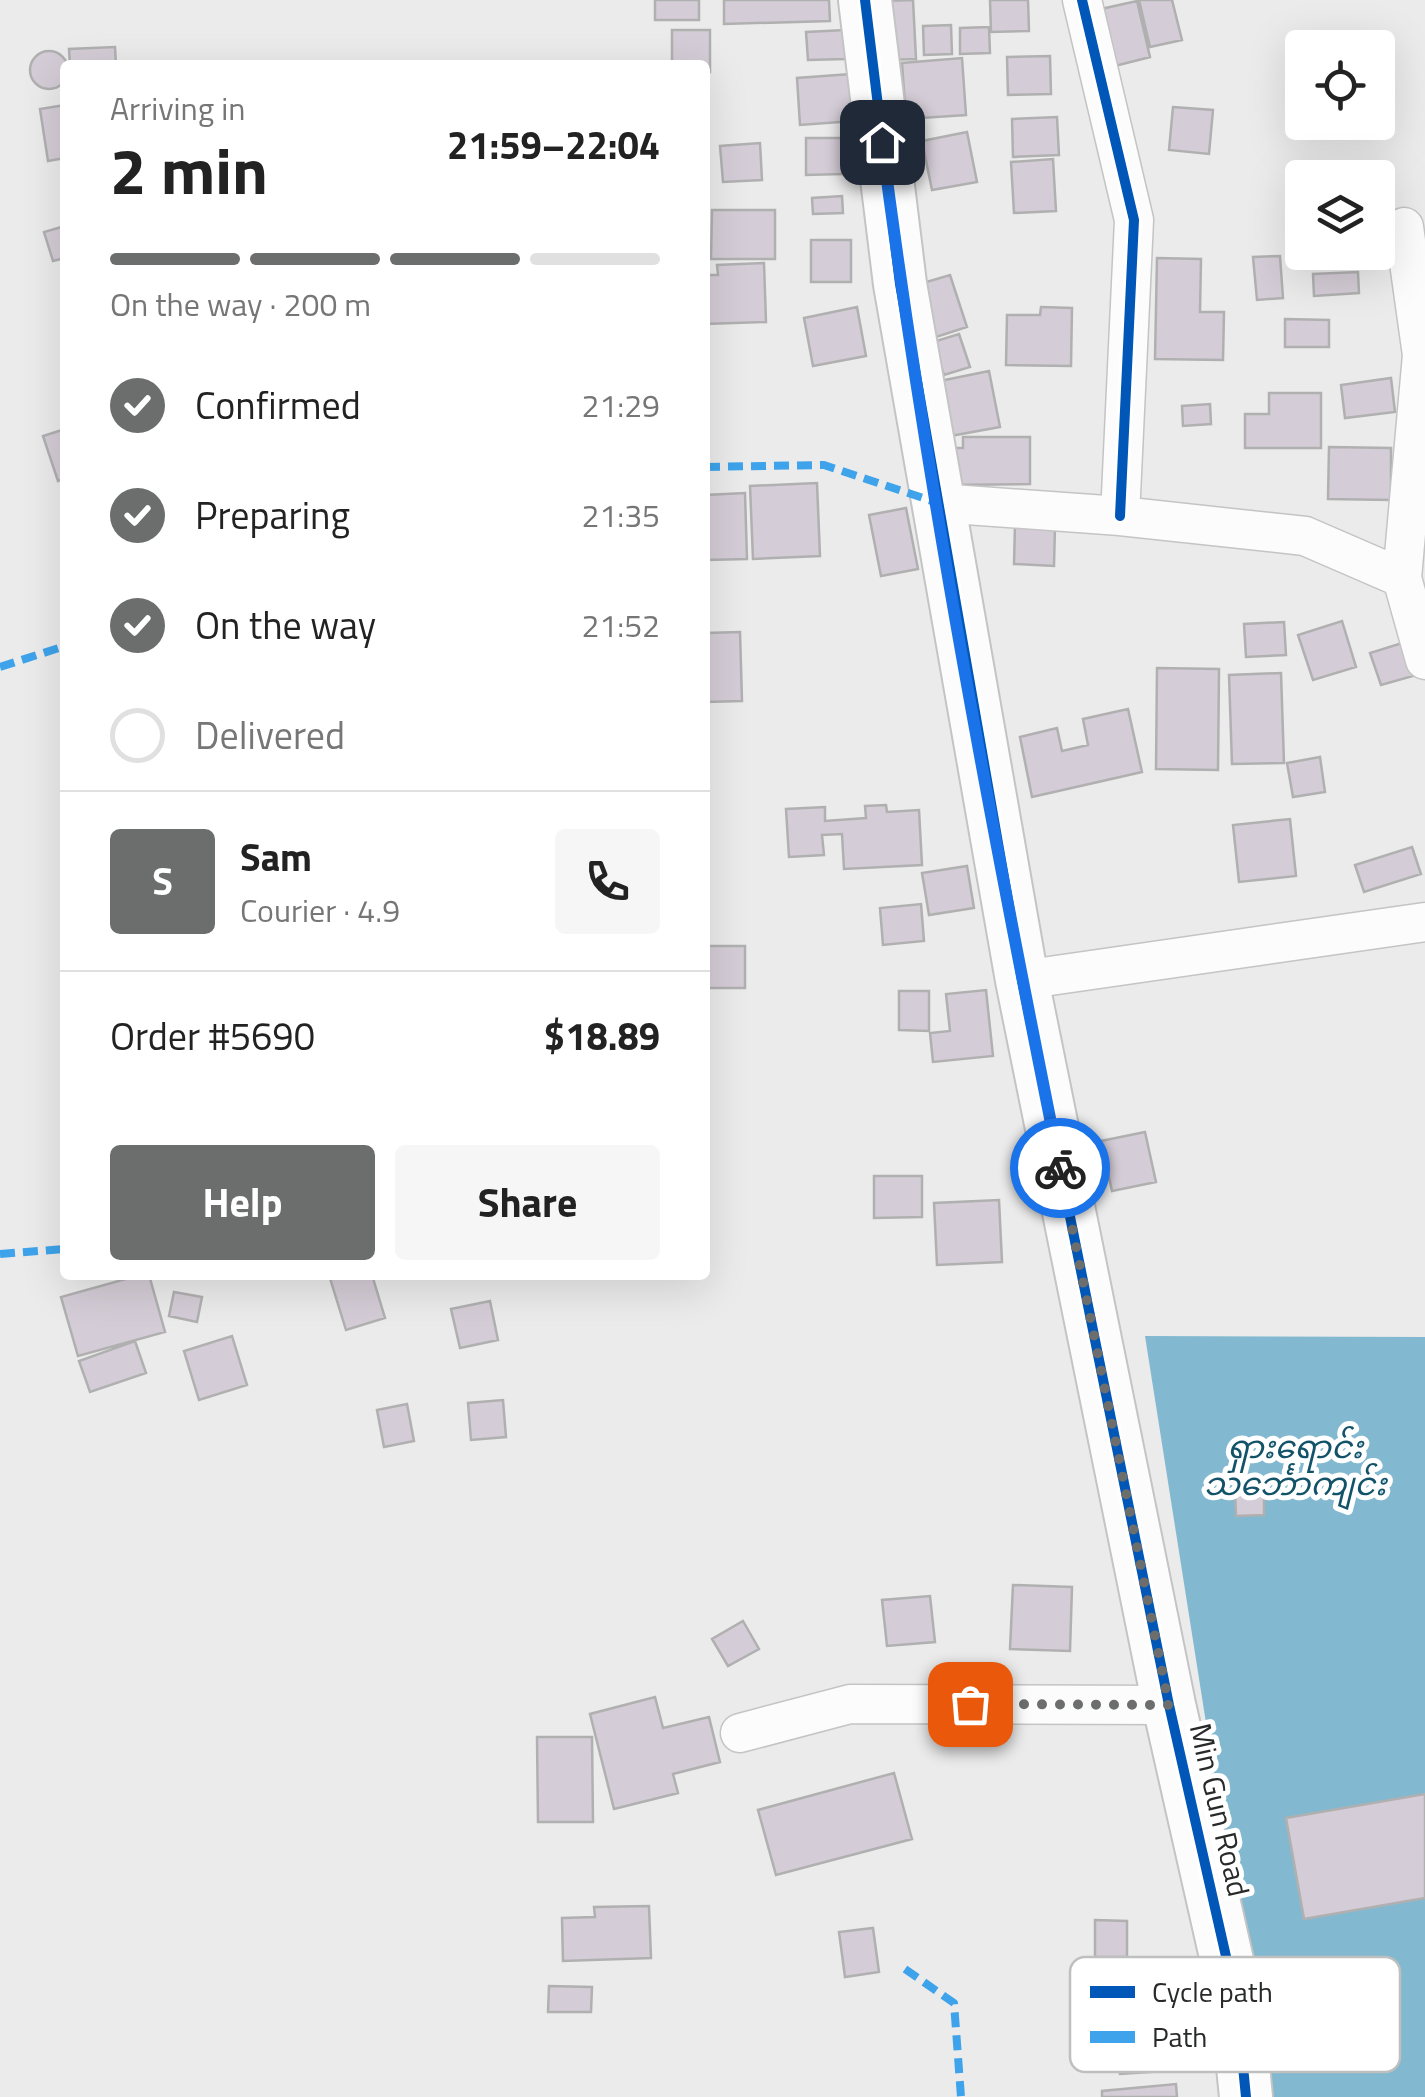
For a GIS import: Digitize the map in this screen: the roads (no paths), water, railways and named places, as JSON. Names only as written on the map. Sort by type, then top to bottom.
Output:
[{"type":"street","name":"Min Gun Road","points":[[864,0],[900,284],[1022,980],[1169,1705],[1226,1957]]},
{"type":"street","points":[[1082,0],[1134,220],[1120,516]]},
{"type":"street","points":[[1404,227],[1422,355],[1402,578],[1425,660]]},
{"type":"street","points":[[938,503],[1120,516],[1305,536],[1402,578]]},
{"type":"street","points":[[1022,980],[1425,922]]},
{"type":"street","points":[[740,1733],[850,1704],[1169,1705]]},
{"type":"street","name":"Min Gun Road","points":[[1244,2072],[1246,2097]]},
{"type":"water","name":"ရှားရောင်း သင်္ဘောကျင်း","points":[[1145,1336],[1425,1337],[1425,2097],[1265,2097],[1261,2072],[1400,2072],[1400,1957],[1243,1957]]}]
